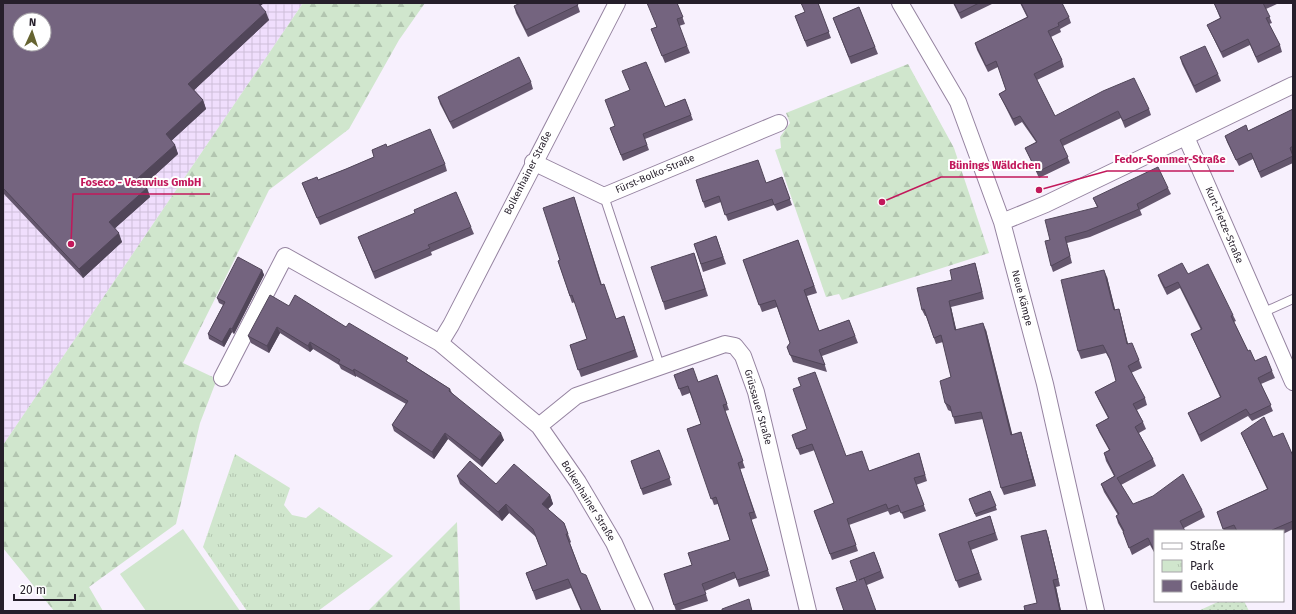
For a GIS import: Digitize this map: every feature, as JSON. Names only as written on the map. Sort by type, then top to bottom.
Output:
[{"type":"street","name":"Bolkenhainer Straße","points":[[440,342],[451,325],[533,162],[617,3]]},
{"type":"street","name":"Neue Kämpe","points":[[900,3],[958,102],[1002,222],[1045,384],[1096,611]]},
{"type":"street","points":[[1002,222],[1039,207],[1293,85]]},
{"type":"street","name":"Fürst-Bolko-Straße","points":[[533,162],[604,196],[778,123]]},
{"type":"street","name":"Kurt-Tietze-Straße","points":[[1186,137],[1293,382]]},
{"type":"street","name":"Bolkenhainer Straße","points":[[222,378],[285,256],[440,342],[539,426],[578,482],[610,536],[646,611]]},
{"type":"street","name":"Grüssauer Straße","points":[[539,426],[576,396],[725,344],[735,346],[742,356],[756,392],[808,611]]},
{"type":"lane","points":[[604,196],[660,366]]},
{"type":"lane","points":[[1262,313],[1293,299]]},
{"type":"shaded area","points":[[3,3],[303,3],[3,445]]},
{"type":"green space","points":[[303,3],[425,3],[399,40],[349,129],[269,190],[183,363],[217,379],[200,423],[176,524],[89,587],[103,611],[54,611],[3,548],[3,445]]},
{"type":"green space","points":[[908,64],[954,148],[989,253],[842,300],[839,294],[826,297],[775,150],[781,148],[780,137],[790,123],[786,113]]},
{"type":"green space","points":[[235,454],[290,488],[284,505],[292,515],[306,518],[319,507],[393,556],[318,611],[247,611],[203,547]]},
{"type":"green space","points":[[457,522],[460,611],[368,611]]},
{"type":"green space","points":[[183,529],[240,611],[146,611],[120,574]]},
{"type":"green space","points":[[1218,602],[1244,602],[1249,611],[1198,611]]},
{"type":"building","points":[[3,3],[258,3],[266,12],[188,84],[203,100],[166,134],[175,145],[138,178],[147,188],[109,222],[119,233],[79,269],[3,188]]},
{"type":"building","points":[[520,3],[577,3],[578,5],[526,30],[514,6]]},
{"type":"building","points":[[647,3],[677,3],[683,17],[677,19],[687,46],[662,56],[651,29],[657,27]]},
{"type":"building","points":[[801,3],[818,3],[829,32],[805,41],[795,16],[805,12]]},
{"type":"building","points":[[954,3],[979,3],[959,13]]},
{"type":"building","points":[[1021,3],[1062,3],[1069,17],[1058,23],[1059,26],[1048,31],[1062,60],[1034,74],[1055,116],[1103,91],[1134,78],[1149,109],[1123,121],[1118,111],[1060,140],[1068,157],[1037,172],[1025,148],[1037,142],[1020,116],[1013,119],[999,94],[1006,90],[996,61],[986,66],[975,43],[1028,17]]},
{"type":"building","points":[[1214,3],[1263,3],[1270,17],[1266,18],[1280,45],[1256,57],[1248,39],[1221,52],[1207,25],[1221,18]]},
{"type":"building","points":[[859,7],[875,47],[849,57],[833,18]]},
{"type":"building","points":[[1205,46],[1218,74],[1194,86],[1180,57]]},
{"type":"building","points":[[519,57],[531,82],[450,122],[438,97]]},
{"type":"building","points":[[646,62],[665,107],[685,99],[691,115],[643,134],[647,145],[621,155],[610,128],[615,126],[605,100],[630,90],[622,71]]},
{"type":"building","points":[[1293,109],[1293,146],[1290,148],[1293,156],[1259,172],[1251,153],[1236,160],[1225,136],[1246,125],[1248,131]]},
{"type":"building","points":[[430,129],[445,164],[317,218],[302,183],[317,177],[318,180],[346,169],[374,157],[372,150],[386,144],[387,147]]},
{"type":"building","points":[[758,160],[766,183],[782,177],[790,199],[774,205],[772,199],[725,215],[719,196],[703,202],[696,180]]},
{"type":"building","points":[[1158,167],[1168,188],[1137,204],[1139,209],[1087,231],[1065,237],[1070,256],[1051,266],[1045,241],[1050,240],[1045,220],[1098,207],[1093,198]]},
{"type":"building","points":[[456,192],[471,227],[428,245],[430,248],[373,272],[358,237],[415,213],[414,210]]},
{"type":"building","points":[[574,197],[601,285],[604,284],[616,319],[624,316],[635,350],[578,370],[570,345],[587,339],[572,295],[570,296],[558,261],[560,260],[543,208]]},
{"type":"building","points":[[716,236],[723,257],[701,264],[694,244]]},
{"type":"building","points":[[798,240],[814,286],[804,290],[819,331],[849,320],[855,336],[819,350],[825,365],[790,355],[787,347],[790,343],[775,300],[759,305],[743,260]]},
{"type":"building","points":[[694,253],[705,289],[663,302],[651,267]]},
{"type":"building","points":[[238,257],[262,270],[232,329],[230,328],[222,342],[208,334],[225,302],[217,298]]},
{"type":"building","points":[[975,263],[982,292],[949,301],[955,330],[983,323],[1011,435],[1021,432],[1033,479],[1001,488],[981,412],[953,417],[950,406],[945,403],[940,381],[951,377],[941,335],[934,338],[924,309],[922,310],[917,288],[952,280],[950,270]]},
{"type":"building","points":[[1182,263],[1188,274],[1208,264],[1233,315],[1231,316],[1248,351],[1250,350],[1255,361],[1266,356],[1272,371],[1258,378],[1271,405],[1250,415],[1246,409],[1199,435],[1188,413],[1221,397],[1191,334],[1202,329],[1178,282],[1165,288],[1158,275]]},
{"type":"building","points":[[1104,270],[1114,310],[1119,309],[1127,344],[1132,343],[1139,360],[1128,366],[1145,398],[1133,404],[1143,422],[1135,427],[1153,459],[1117,478],[1133,504],[1153,496],[1183,474],[1202,510],[1180,521],[1184,530],[1154,530],[1154,550],[1148,538],[1129,548],[1123,532],[1124,531],[1116,516],[1119,514],[1101,484],[1115,476],[1104,453],[1110,450],[1096,425],[1109,418],[1095,392],[1116,381],[1110,359],[1103,345],[1078,351],[1061,280]]},
{"type":"building","points":[[270,295],[289,306],[295,295],[346,327],[349,323],[408,358],[406,361],[450,389],[449,391],[501,433],[480,460],[445,433],[432,452],[392,425],[408,401],[354,369],[353,371],[338,363],[340,360],[310,342],[308,346],[277,327],[267,346],[248,336]]},
{"type":"building","points":[[693,368],[698,382],[717,375],[727,404],[723,405],[743,461],[738,463],[754,512],[749,513],[768,570],[737,580],[734,572],[702,584],[706,594],[674,605],[664,574],[692,565],[688,553],[730,540],[716,497],[711,499],[687,429],[701,424],[688,386],[679,389],[674,375]]},
{"type":"building","points":[[815,372],[846,456],[862,451],[869,471],[919,453],[925,475],[914,478],[924,505],[901,513],[898,505],[888,509],[886,504],[847,519],[856,545],[830,554],[814,511],[834,503],[812,444],[797,449],[792,435],[807,429],[793,389],[801,386],[798,378]]},
{"type":"building","points":[[1264,417],[1273,437],[1283,433],[1293,456],[1293,521],[1272,530],[1236,530],[1234,525],[1223,529],[1217,512],[1268,489],[1241,433]]},
{"type":"building","points":[[659,450],[670,478],[641,489],[631,461]]},
{"type":"building","points":[[470,461],[496,484],[514,464],[550,495],[542,504],[564,523],[568,534],[566,534],[581,573],[586,575],[601,611],[582,611],[568,579],[533,591],[526,573],[547,565],[533,529],[506,504],[498,512],[457,476]]},
{"type":"building","points":[[990,491],[996,506],[975,514],[969,499]]},
{"type":"building","points":[[990,516],[995,533],[968,542],[979,573],[956,581],[939,534]]},
{"type":"building","points":[[1046,530],[1058,579],[1053,580],[1060,611],[1025,611],[1024,606],[1037,603],[1021,536]]},
{"type":"building","points":[[874,552],[881,571],[859,580],[864,578],[876,611],[844,611],[836,588],[857,581],[850,561]]},
{"type":"building","points":[[749,599],[752,611],[722,611],[722,609]]},
{"type":"place","name":"Fedor-Sommer-Straße","points":[[1039,190]]},
{"type":"place","name":"Bünings Wäldchen","points":[[882,202]]},
{"type":"place","name":"Foseco - Vesuvius GmbH","points":[[71,244]]}]
